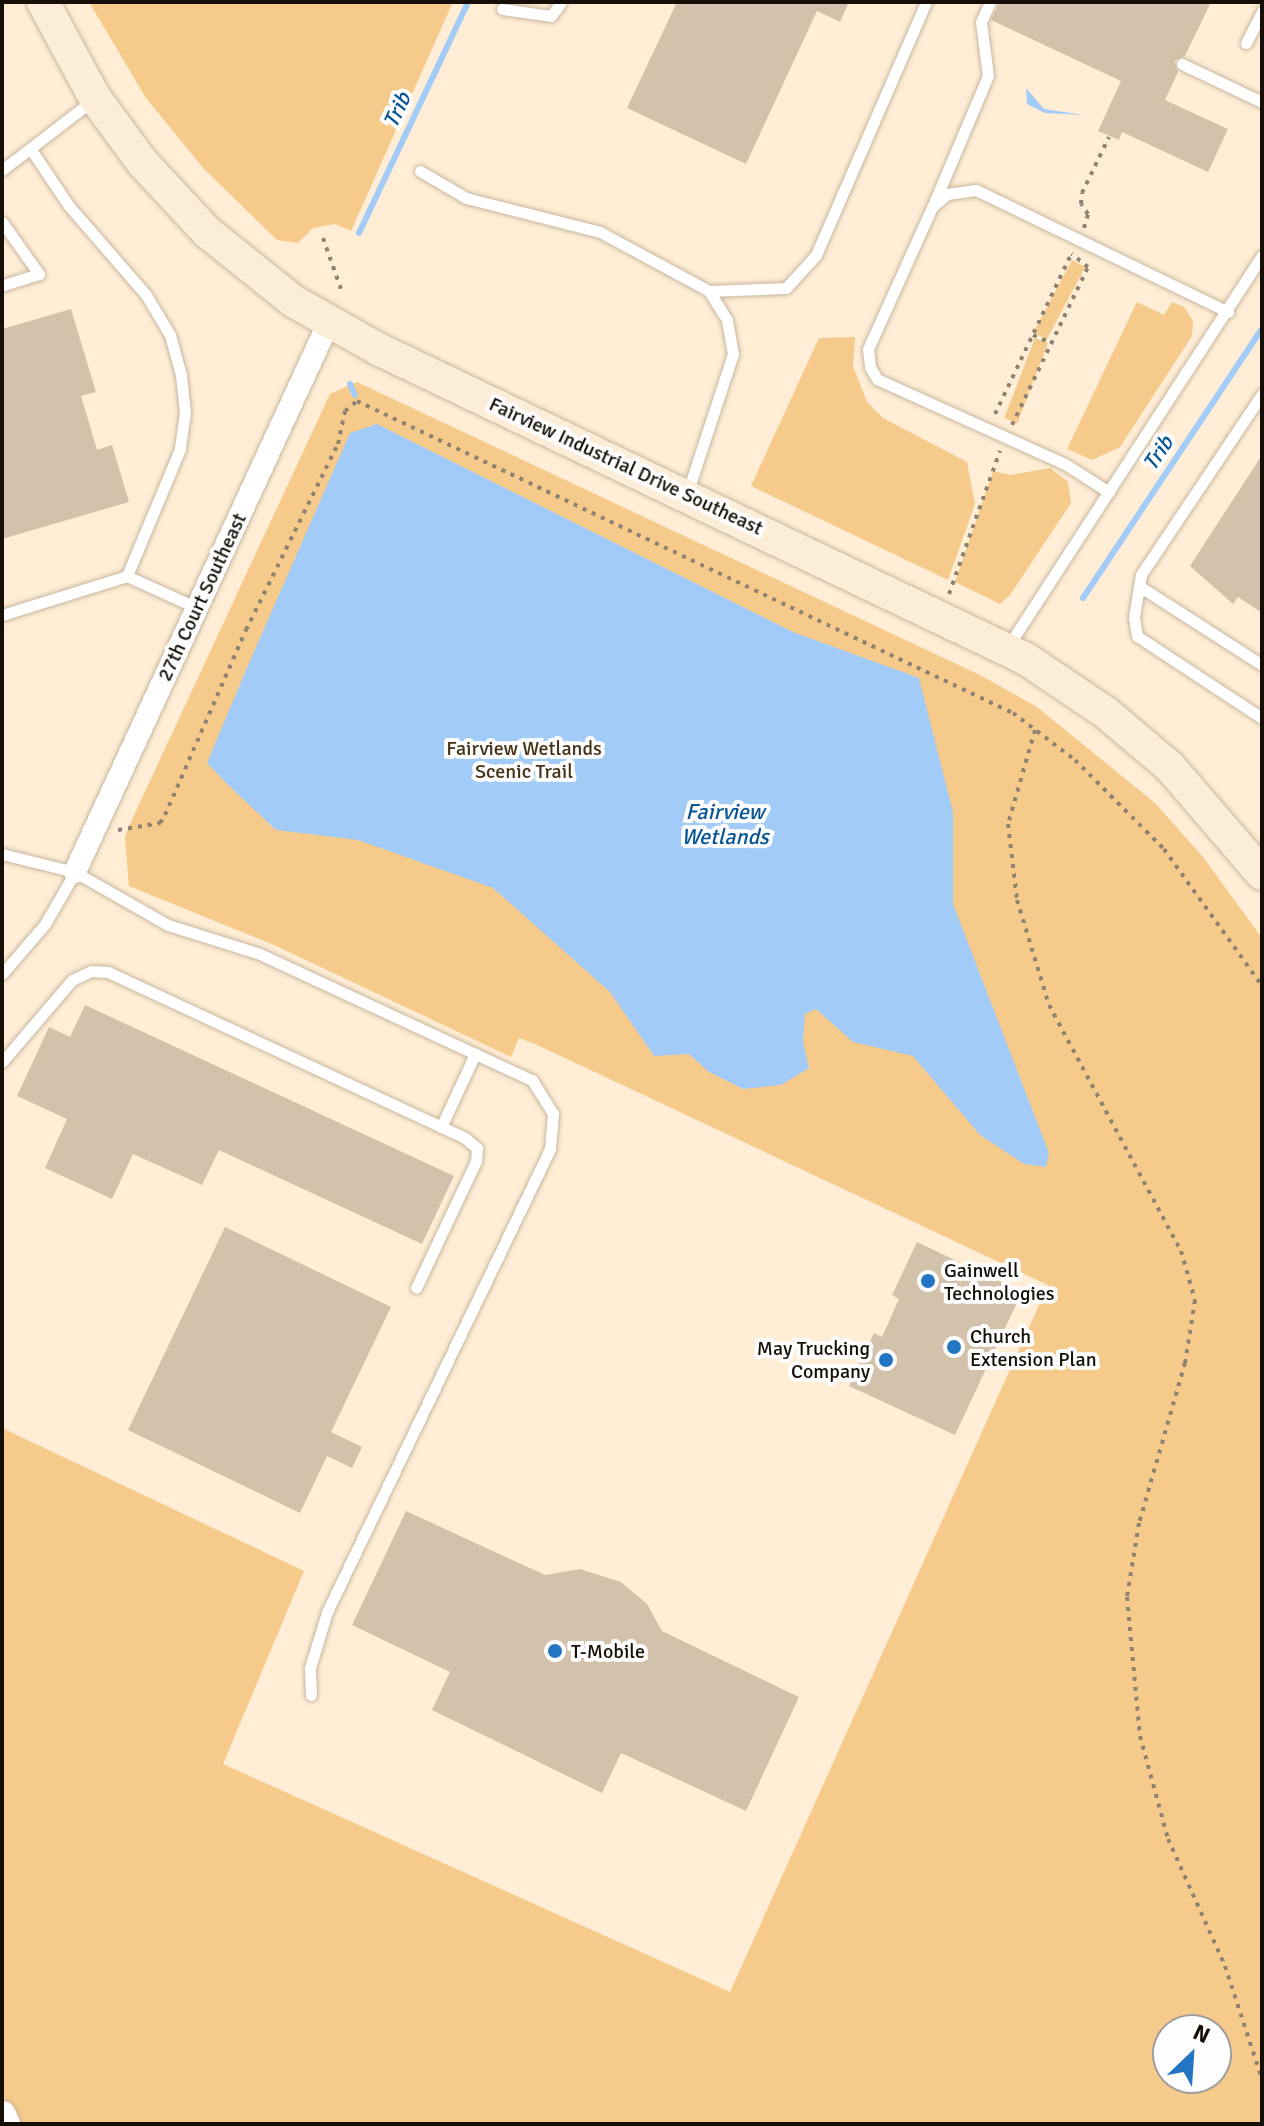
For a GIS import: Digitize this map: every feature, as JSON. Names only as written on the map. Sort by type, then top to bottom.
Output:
[{"type":"main road","name":"Fairview Industrial Drive Southeast","points":[[43,2],[95,98],[142,162],[207,232],[329,322],[1007,648],[1065,683],[1161,759],[1262,874]]},
{"type":"street","name":"27th Court Southeast","points":[[75,872],[329,322]]},
{"type":"street","points":[[2,2115],[6,2124]]},
{"type":"lane","points":[[502,9],[551,16],[561,2]]},
{"type":"lane","points":[[709,291],[786,288],[816,255],[926,2]]},
{"type":"lane","points":[[990,2],[981,22],[988,76],[868,349],[870,367],[877,379],[1007,437],[1109,492]]},
{"type":"lane","points":[[1246,43],[1262,11]]},
{"type":"lane","points":[[1182,64],[1262,102]]},
{"type":"lane","points":[[2,170],[32,151],[95,98]]},
{"type":"lane","points":[[32,151],[69,206],[146,295],[170,335],[181,375],[185,412],[180,449],[127,576]]},
{"type":"lane","points":[[420,171],[466,198],[600,232],[709,291],[727,320],[733,354],[687,495]]},
{"type":"lane","points":[[932,207],[947,194],[976,190],[1228,312]]},
{"type":"lane","points":[[2,222],[39,274],[2,285]]},
{"type":"lane","points":[[1007,648],[1228,312],[1262,255]]},
{"type":"lane","points":[[1262,394],[1139,586],[1134,617],[1137,636],[1262,718]]},
{"type":"lane","points":[[2,615],[127,576],[197,608]]},
{"type":"lane","points":[[1139,586],[1262,665]]},
{"type":"lane","points":[[2,854],[75,872],[168,925],[260,954],[532,1080],[546,1095],[553,1114],[550,1149],[327,1612],[310,1668],[311,1695]]},
{"type":"lane","points":[[2,974],[45,924],[75,872]]},
{"type":"lane","points":[[2,1062],[72,980],[91,971],[108,972],[441,1127],[477,1148],[476,1161],[416,1288]]},
{"type":"lane","points":[[441,1127],[475,1054]]},
{"type":"path","points":[[995,414],[1088,219],[1082,193],[1109,137]]},
{"type":"path","points":[[323,238],[341,289]]},
{"type":"path","points":[[942,615],[987,478],[1088,267],[1070,257]]},
{"type":"path","points":[[1033,335],[1051,343]]},
{"type":"path","points":[[93,834],[160,823],[165,815],[246,630],[338,444],[345,411],[357,401],[724,579],[941,677],[1035,730],[1075,760],[1164,849],[1262,986]]},
{"type":"path","points":[[1035,730],[1008,824],[1017,900],[1049,1005],[1192,1281],[1193,1325],[1185,1363],[1139,1523],[1127,1597],[1128,1642],[1149,1785],[1225,1966],[1262,2079]]},
{"type":"green space","points":[[89,2],[453,2],[351,231],[335,224],[313,228],[298,243],[277,240],[204,169],[146,98]]},
{"type":"green space","points":[[1072,260],[1085,267],[1047,339],[1034,332]]},
{"type":"green space","points":[[1137,302],[1164,315],[1172,302],[1184,307],[1193,321],[1192,336],[1120,447],[1092,460],[1067,449]]},
{"type":"green space","points":[[855,337],[853,366],[867,402],[883,418],[967,462],[975,504],[948,580],[751,486],[819,338]]},
{"type":"green space","points":[[1035,338],[1048,343],[1017,423],[1004,418]]},
{"type":"green space","name":"Fairview Wetlands Scenic Trail","points":[[357,382],[982,676],[1037,707],[1155,803],[1203,857],[1262,938],[1262,2124],[2,2124],[2,1428],[304,1571],[223,1764],[730,1992],[1048,1285],[535,1044],[519,1038],[511,1057],[274,945],[129,886],[125,838],[330,394]]},
{"type":"green space","points":[[1050,468],[1068,482],[1071,503],[1010,595],[1000,604],[955,582],[993,471],[1010,475]]},
{"type":"water","points":[[1026,88],[1044,109],[1084,115],[1045,113],[1027,104]]},
{"type":"water","name":"Fairview Wetlands","points":[[377,424],[793,632],[919,678],[953,812],[953,904],[1049,1153],[1046,1167],[1024,1164],[980,1135],[913,1056],[853,1042],[816,1009],[805,1014],[803,1042],[809,1068],[781,1085],[743,1089],[709,1072],[689,1054],[654,1056],[610,992],[493,888],[358,840],[276,830],[207,763],[350,433]]},
{"type":"building","points":[[677,2],[849,2],[840,22],[817,11],[746,164],[627,108]]},
{"type":"building","points":[[1000,2],[1211,2],[1185,56],[1174,61],[1178,72],[1165,100],[1228,129],[1208,172],[1122,132],[1119,140],[1098,131],[1121,81],[991,20]]},
{"type":"building","points":[[71,309],[96,392],[81,396],[97,450],[112,445],[129,502],[2,539],[2,329]]},
{"type":"building","points":[[1262,455],[1262,613],[1238,597],[1233,604],[1190,566]]},
{"type":"building","points":[[85,1005],[454,1176],[422,1244],[219,1150],[202,1185],[133,1154],[112,1199],[45,1168],[67,1119],[17,1096],[49,1027],[70,1037]]},
{"type":"building","points":[[225,1227],[391,1307],[331,1432],[362,1447],[352,1468],[327,1456],[300,1513],[128,1430]]},
{"type":"building","points":[[917,1242],[1022,1292],[955,1435],[849,1386],[874,1333],[882,1337],[899,1299],[892,1295]]},
{"type":"building","name":"T-Mobile","points":[[406,1511],[545,1575],[580,1569],[621,1582],[647,1604],[662,1631],[799,1697],[746,1811],[621,1753],[602,1793],[432,1710],[450,1672],[352,1625]]},
{"type":"waterway","name":"Trib","points":[[359,233],[468,2]]},
{"type":"waterway","name":"Trib","points":[[1083,598],[1262,329]]},
{"type":"waterway","name":"Trib","points":[[350,384],[355,395]]},
{"type":"place","name":"Gainwell Technologies","points":[[928,1281]]},
{"type":"place","name":"Church Extension Plan","points":[[954,1347]]},
{"type":"place","name":"May Trucking Company","points":[[886,1360]]},
{"type":"place","name":"T-Mobile","points":[[555,1651]]}]
